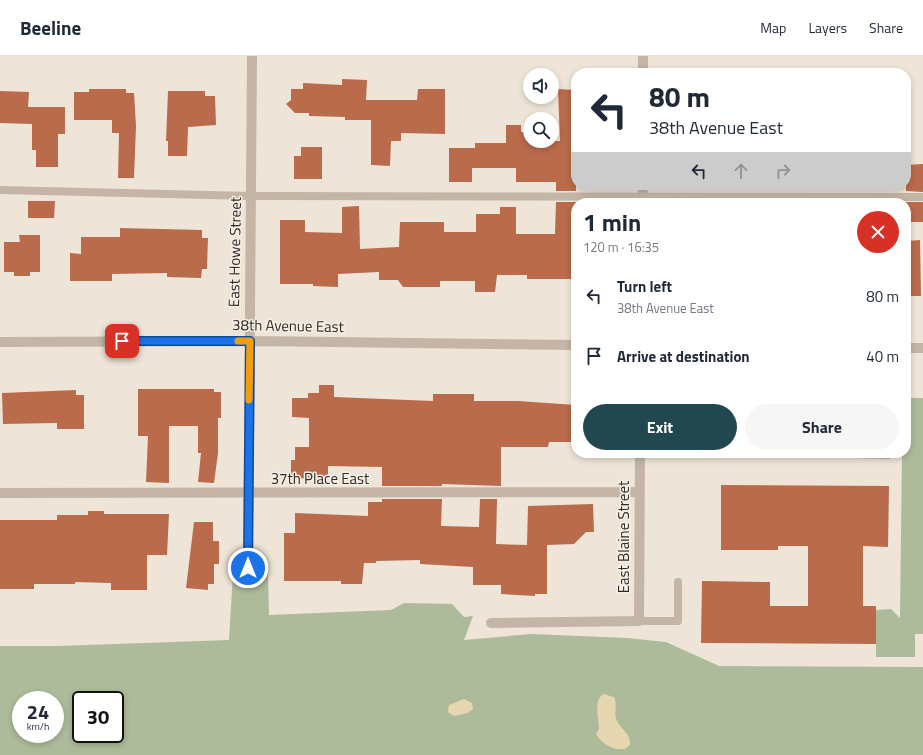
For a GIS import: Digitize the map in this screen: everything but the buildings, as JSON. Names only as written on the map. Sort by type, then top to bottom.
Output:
[{"type":"street","name":"East Howe Street","points":[[248,568],[252,56]]},
{"type":"street","points":[[643,56],[643,68]]},
{"type":"street","name":"38th Avenue East","points":[[0,342],[250,341],[571,345]]},
{"type":"street","points":[[911,348],[923,348]]},
{"type":"street","name":"East Blaine Street","points":[[639,621],[640,458]]},
{"type":"street","name":"37th Place East","points":[[0,493],[248,494],[640,492]]},
{"type":"street","points":[[491,623],[639,621]]},
{"type":"lane","points":[[0,190],[251,196],[571,199]]},
{"type":"lane","points":[[829,198],[923,197]]},
{"type":"lane","points":[[639,621],[678,621],[678,582]]},
{"type":"green space","points":[[911,398],[923,398],[923,634],[915,634],[915,657],[876,657],[876,610],[891,609],[900,618],[902,458],[911,458]]},
{"type":"green space","points":[[852,458],[890,458],[890,459]]},
{"type":"green space","points":[[233,573],[268,573],[269,615],[391,610],[404,603],[452,604],[464,617],[473,616],[464,640],[531,634],[627,638],[666,642],[719,666],[923,667],[923,755],[0,755],[0,646],[58,646],[229,640]]},
{"type":"sand","points":[[603,694],[614,697],[616,703],[615,715],[617,721],[628,735],[630,741],[630,745],[625,749],[617,749],[609,746],[596,734],[599,729],[597,705]]},
{"type":"sand","points":[[464,699],[472,703],[473,709],[468,713],[454,716],[448,712],[449,705]]},
{"type":"slow traffic","points":[[238,341],[250,341],[249,400]]},
{"type":"route","points":[[122,341],[250,341],[248,568]]}]
